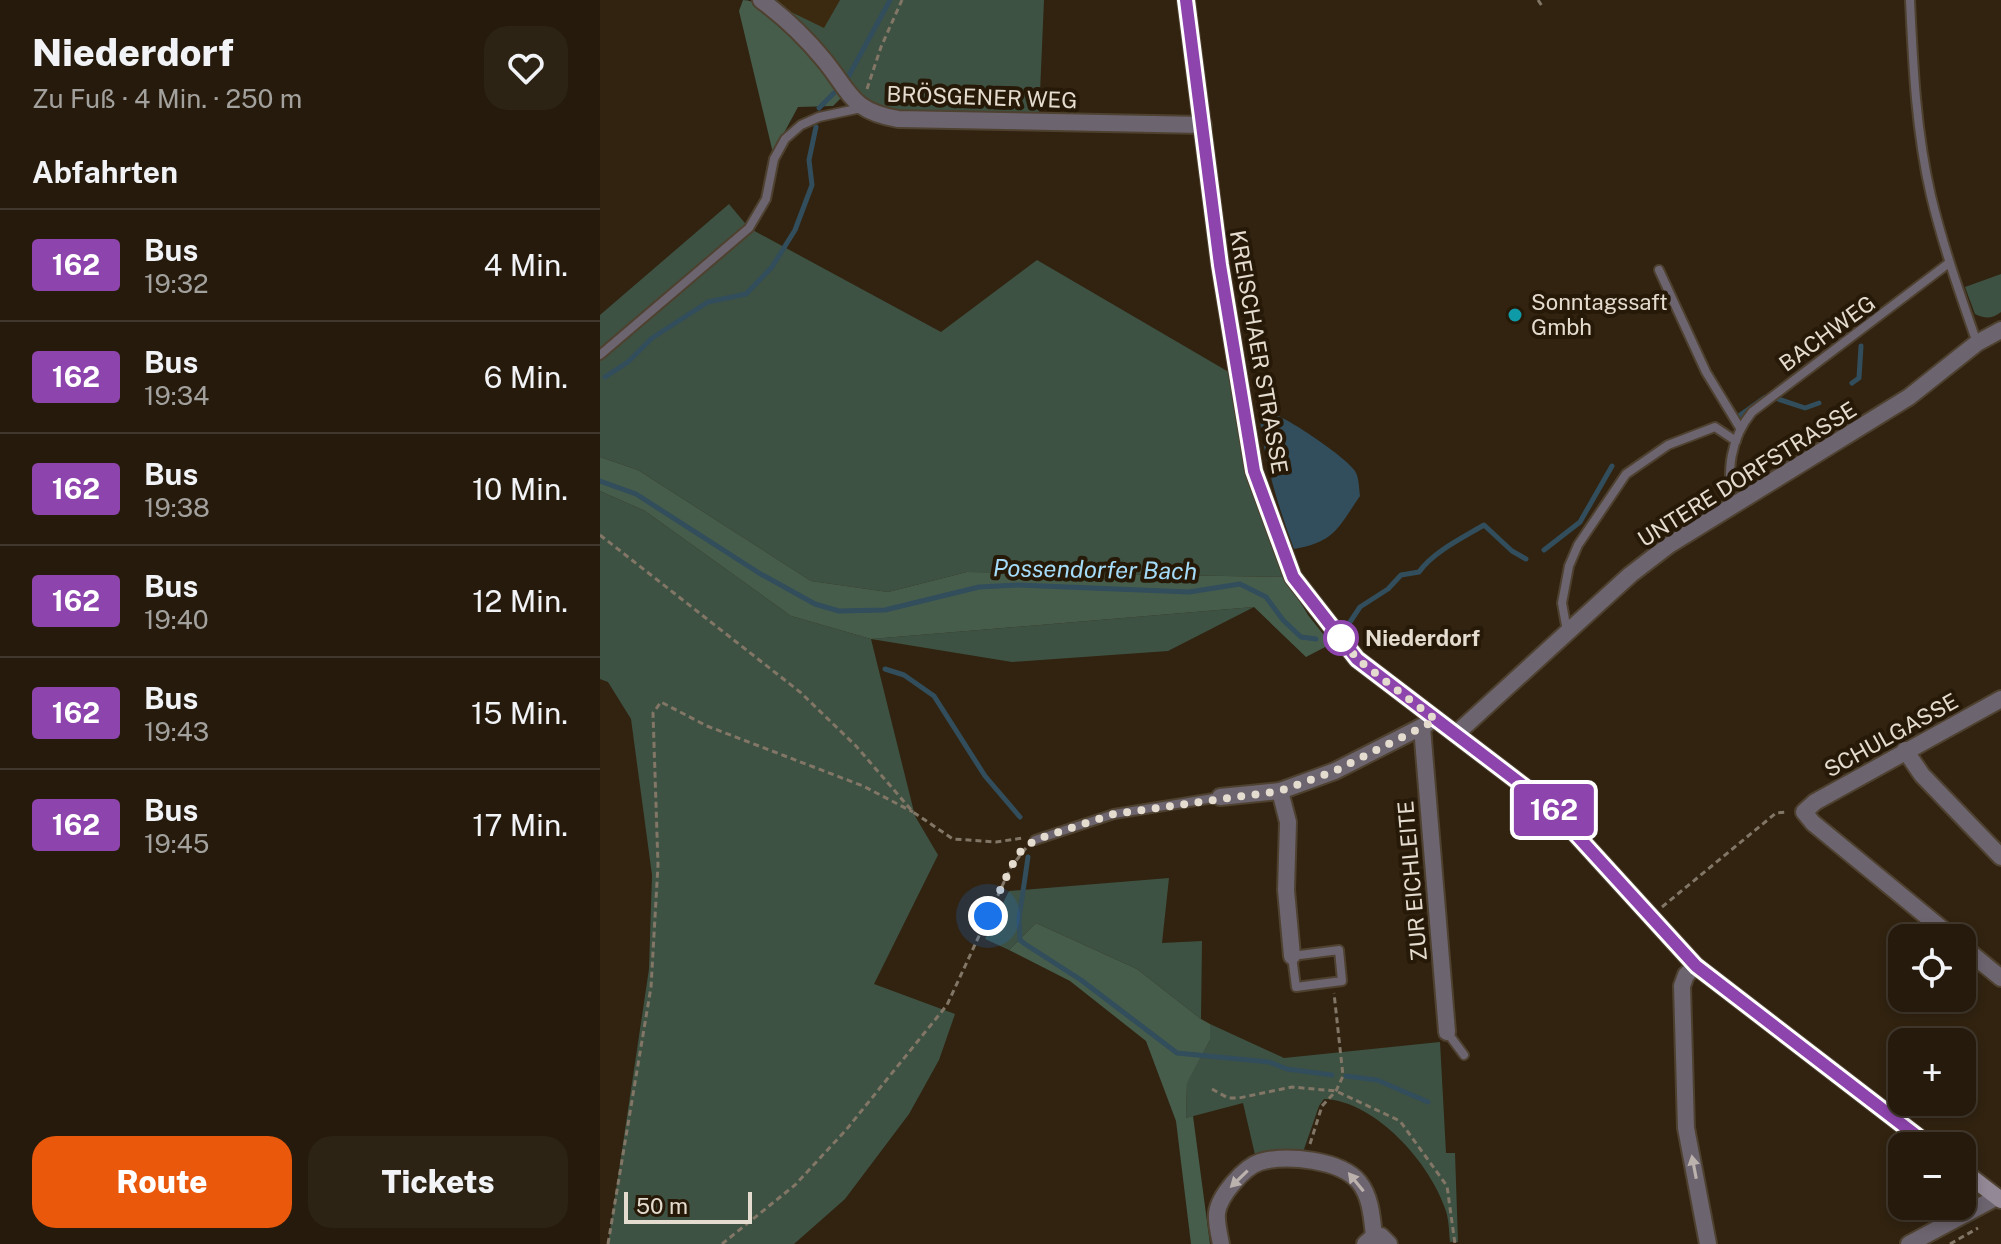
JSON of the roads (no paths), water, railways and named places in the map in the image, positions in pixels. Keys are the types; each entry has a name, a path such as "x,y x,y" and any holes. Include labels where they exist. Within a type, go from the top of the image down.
{"main road":[{"name":"KREISCHAER STRASSE","path":"1186,0 1220,265 1254,471 1293,577 1357,659 1429,724 1456,734 1550,806 1696,966 1912,1132"},
{"path":"1976,1180 2000,1197"}],"street":[{"name":"BRÖSGENER WEG","path":"761,0 780,14 825,61 861,108 878,116 898,119 1203,125"},
{"name":"UNTERE DORFSTRASSE","path":"1456,734 1630,575 1669,545 1909,397 1977,343 2001,330"},
{"name":"SCHULGASSE","path":"1936,924 1813,823 1804,812 1815,802 1905,750 2001,699"},
{"path":"1220,797 1280,791 1335,771 1429,724"},
{"name":"ZUR EICHLEITE","path":"1429,724 1447,1032"},
{"path":"1905,750 1922,775 2001,857"},
{"path":"1280,791 1288,822 1286,890 1292,956"},
{"path":"1976,957 2001,978"},
{"path":"1696,966 1686,975 1682,986 1685,1113 1708,1244"},
{"path":"1221,1244 1217,1211 1232,1182 1258,1162 1305,1159 1345,1169 1361,1184 1370,1207 1376,1241"},
{"path":"1909,1244 2000,1197"}],"lane":[{"path":"1910,0 1919,129 1931,195 1949,263 1977,343"},
{"path":"600,355 749,228 766,199 774,159 785,139 801,125 819,117 861,108"},
{"name":"BACHWEG","path":"1731,505 1728,475 1740,428 1752,412 1949,263"},
{"path":"1659,270 1706,372 1740,428"},
{"path":"1567,632 1562,603 1569,566 1578,545 1626,474 1668,445 1705,429 1715,427 1736,441"},
{"path":"1035,840 1114,814 1220,797"},
{"path":"1339,950 1342,981 1296,987 1292,956 1339,950"},
{"path":"1447,1032 1464,1055"}],"water":[{"path":"1267,411 1287,420 1328,447 1349,464 1357,476 1360,496 1346,517 1327,538 1308,546 1294,549 1277,498 1264,448 1259,412"}],"waterway":[{"path":"847,79 890,0"},
{"path":"819,108 834,93"},
{"path":"605,377 628,362 652,338 708,302 746,294 772,267 795,230 812,185 809,160 816,127"},
{"name":"Possendorfer Bach","path":"1852,383 1859,378 1861,346"},
{"name":"Possendorfer Bach","path":"1739,416 1764,398"},
{"name":"Possendorfer Bach","path":"1775,398 1805,408 1819,403"},
{"name":"Possendorfer Bach","path":"1544,550 1580,522 1612,466"},
{"name":"Possendorfer Bach","path":"600,481 636,494 759,573 815,604 839,611 885,610 979,587 1018,585 1189,592 1240,584 1266,597 1301,637 1316,639"},
{"name":"Possendorfer Bach","path":"1342,628 1348,625 1360,607 1388,589 1401,575 1419,572 1440,552 1484,525 1512,551 1526,559"},
{"path":"885,669 904,675 934,696 985,776 1020,817"},
{"path":"1028,857 1019,919 1020,940 1025,944 1081,980 1177,1053 1269,1062 1287,1069 1332,1075"},
{"path":"1346,1076 1377,1080 1428,1102"}],"place":[{"name":"Sonntagssaft Gmbh","path":"1515,315"},
{"name":"Niederdorf","path":"1341,638"}]}
